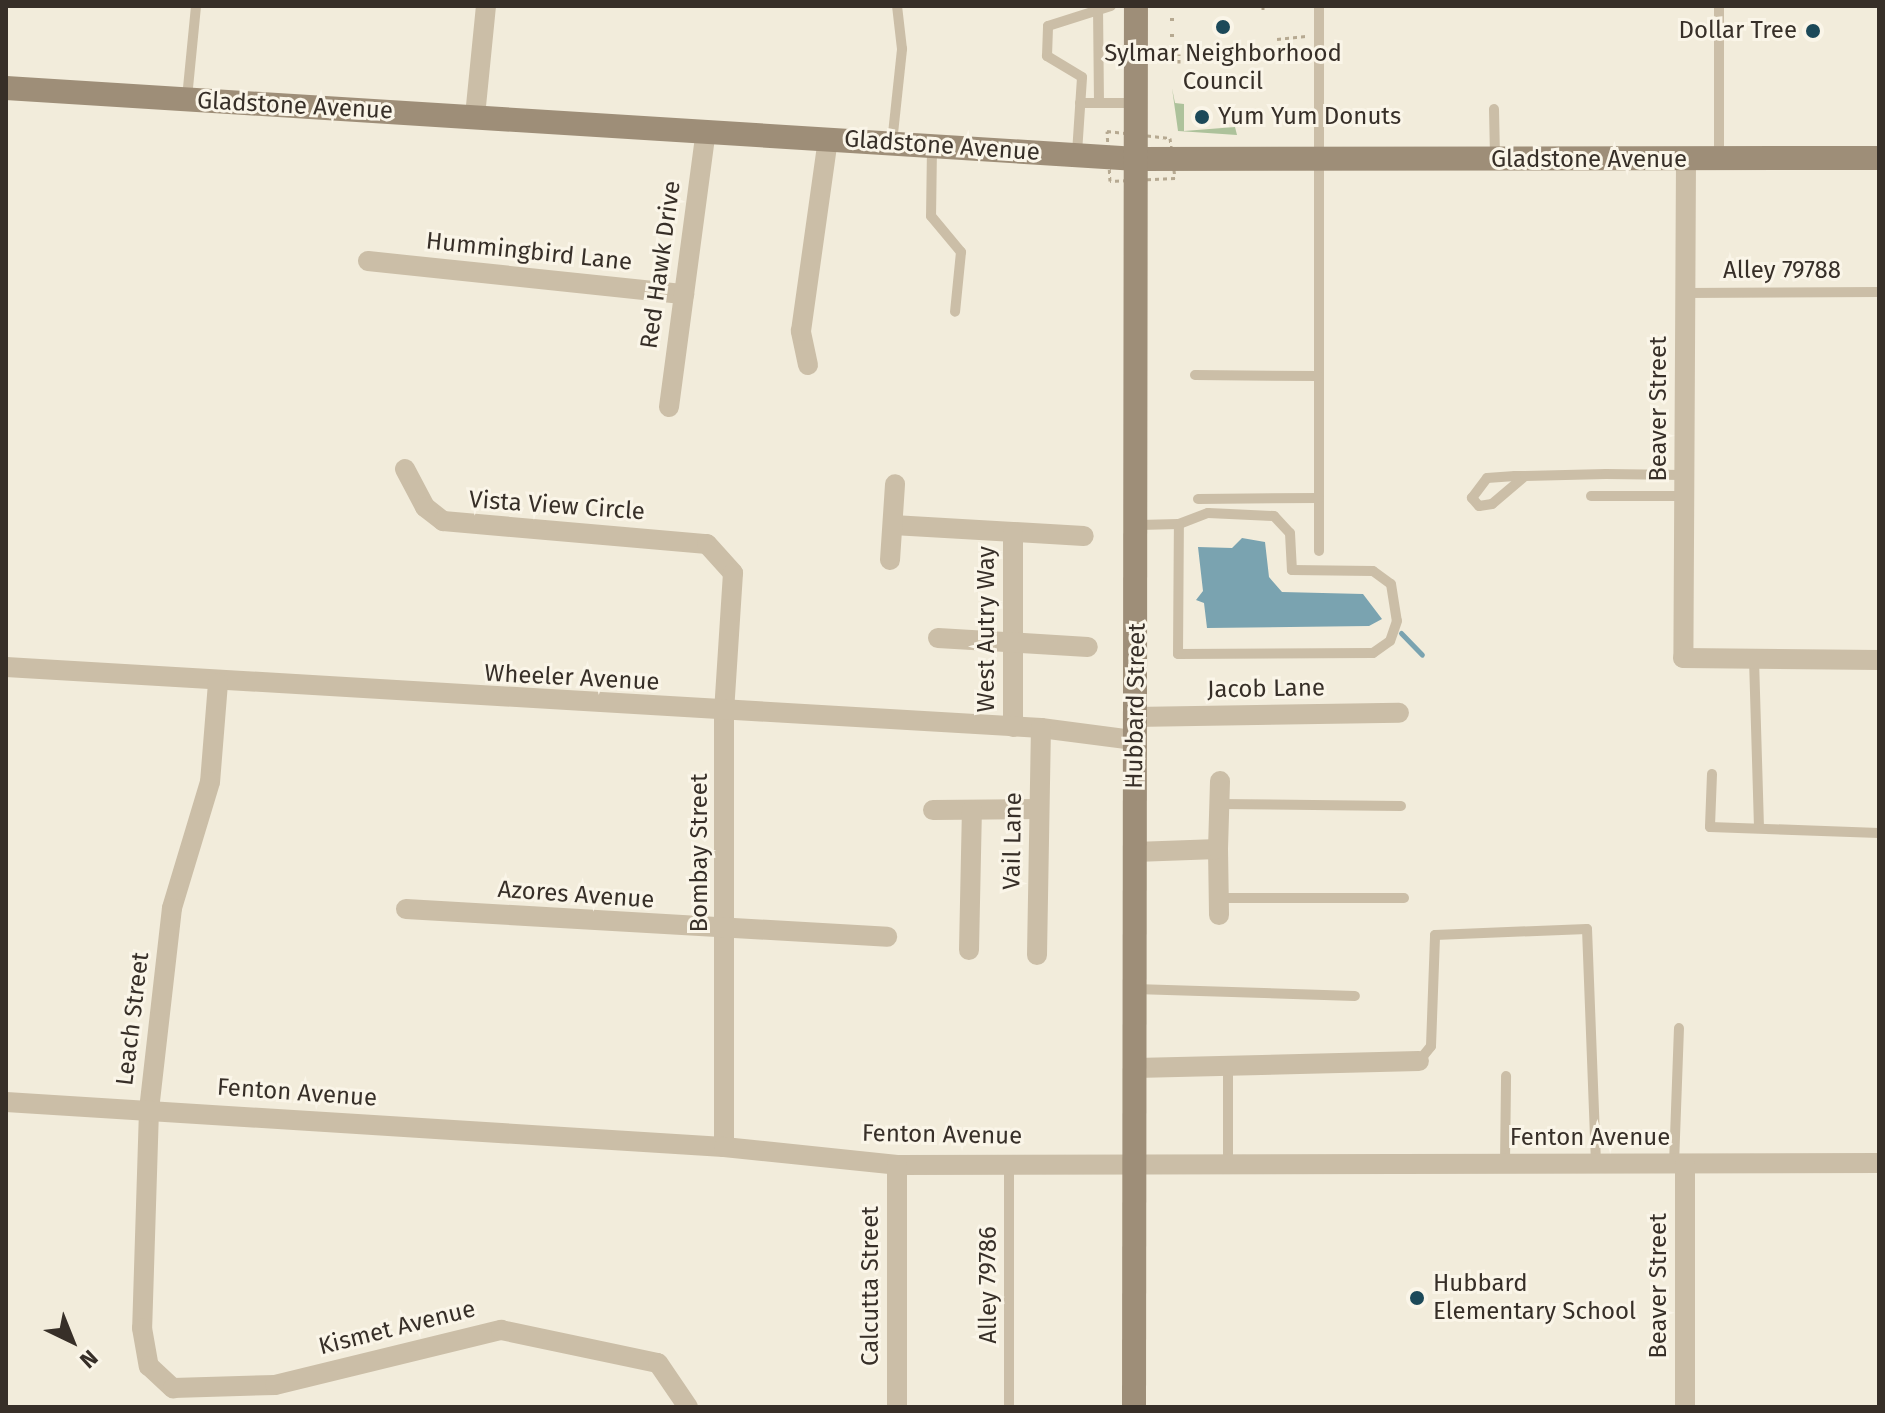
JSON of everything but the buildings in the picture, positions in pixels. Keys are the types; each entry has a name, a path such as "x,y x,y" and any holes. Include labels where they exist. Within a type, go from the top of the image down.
{"street":[{"path":"475,116 486,6"},
{"name":"Hubbard Street","path":"1134,1407 1134,728 1139,525 1136,6"},
{"name":"Gladstone Avenue","path":"6,88 1137,159 1879,158"},
{"name":"Red Hawk Drive","path":"669,407 706,130"},
{"path":"808,365 801,331 828,139"},
{"name":"Beaver Street","path":"1686,160 1683,658 1754,658"},
{"name":"Hummingbird Lane","path":"368,261 684,294"},
{"name":"Vista View Circle","path":"405,469 425,507 458,525 707,544 727,562"},
{"path":"890,560 895,484"},
{"path":"893,525 1084,536"},
{"name":"West Autry Way","path":"1013,532 1013,727"},
{"name":"Bombay Street","path":"724,1147 727,931 724,713 737,583 727,562"},
{"path":"938,638 1088,647"},
{"path":"1754,658 1879,660"},
{"name":"Wheeler Avenue","path":"6,667 218,683 724,713 1013,727 1134,728"},
{"name":"Leach Street","path":"149,1366 142,1328 149,1110 172,908 210,782 218,683"},
{"name":"Jacob Lane","path":"1134,728 1399,713"},
{"name":"Vail Lane","path":"1037,955 1041,728"},
{"path":"1219,906 1220,781"},
{"path":"933,810 1039,809"},
{"path":"969,950 972,810"},
{"path":"1135,852 1218,849"},
{"name":"Azores Avenue","path":"406,909 727,931 887,937"},
{"path":"1136,1068 1419,1061"},
{"name":"Fenton Avenue","path":"6,1102 724,1147 897,1165 1136,1161 1879,1163"},
{"name":"Beaver Street","path":"1679,1164 1685,1407"},
{"name":"Calcutta Street","path":"897,1165 897,1407"},
{"name":"Kismet Avenue","path":"149,1366 173,1388 275,1385 501,1330 658,1363 688,1407"}],"lane":[{"path":"186,100 196,6"},
{"path":"892,143 902,49 897,6"},
{"path":"1076,155 1080,103 1077,69 1053,65 1047,56 1048,26 1098,7 1111,6"},
{"path":"1319,6 1322,36 1316,159 1319,551"},
{"path":"1719,6 1720,160"},
{"path":"1098,7 1099,102"},
{"path":"1080,103 1136,103"},
{"path":"1494,109 1495,159"},
{"path":"932,145 931,216 961,252 955,312"},
{"name":"Alley 79788","path":"1685,293 1879,292"},
{"path":"1195,375 1318,376"},
{"path":"1525,476 1492,504 1479,506 1472,498 1481,479 1525,476 1684,475"},
{"path":"1591,496 1684,496"},
{"path":"1198,499 1319,498"},
{"path":"1139,525 1179,524 1208,513 1269,515 1290,533 1292,570 1379,574 1397,600 1390,641 1373,653 1178,654 1179,524"},
{"path":"1754,658 1759,828"},
{"path":"1712,774 1710,827 1879,833"},
{"path":"1219,804 1401,806"},
{"path":"1219,906 1404,898"},
{"path":"1419,1061 1431,1046 1435,935 1587,929 1596,1164"},
{"path":"1135,989 1355,996"},
{"path":"1679,1028 1679,1164"},
{"path":"1228,1066 1228,1162"},
{"path":"1505,1163 1506,1076"},
{"name":"Alley 79786","path":"1009,1163 1009,1407"}],"path":[{"path":"1170,19 1176,19"},
{"path":"1170,35 1176,35"},
{"path":"1277,39 1322,36"},
{"path":"1179,54 1179,63"}],"green space":[{"path":"1172,88 1175,103 1184,104 1184,131 1235,127 1237,135 1178,131"}],"water":[{"path":"1242,538 1265,542 1269,577 1282,592 1363,594 1382,619 1369,626 1207,628 1204,603 1196,600 1203,591 1198,547 1232,548"}],"waterway":[{"path":"1401,633 1422,655"}],"place":[{"name":"Sylmar Neighborhood Council","path":"1223,27"},
{"name":"Dollar Tree","path":"1813,31"},
{"name":"Yum Yum Donuts","path":"1202,117"},
{"name":"Hubbard Elementary School","path":"1417,1298"}]}
